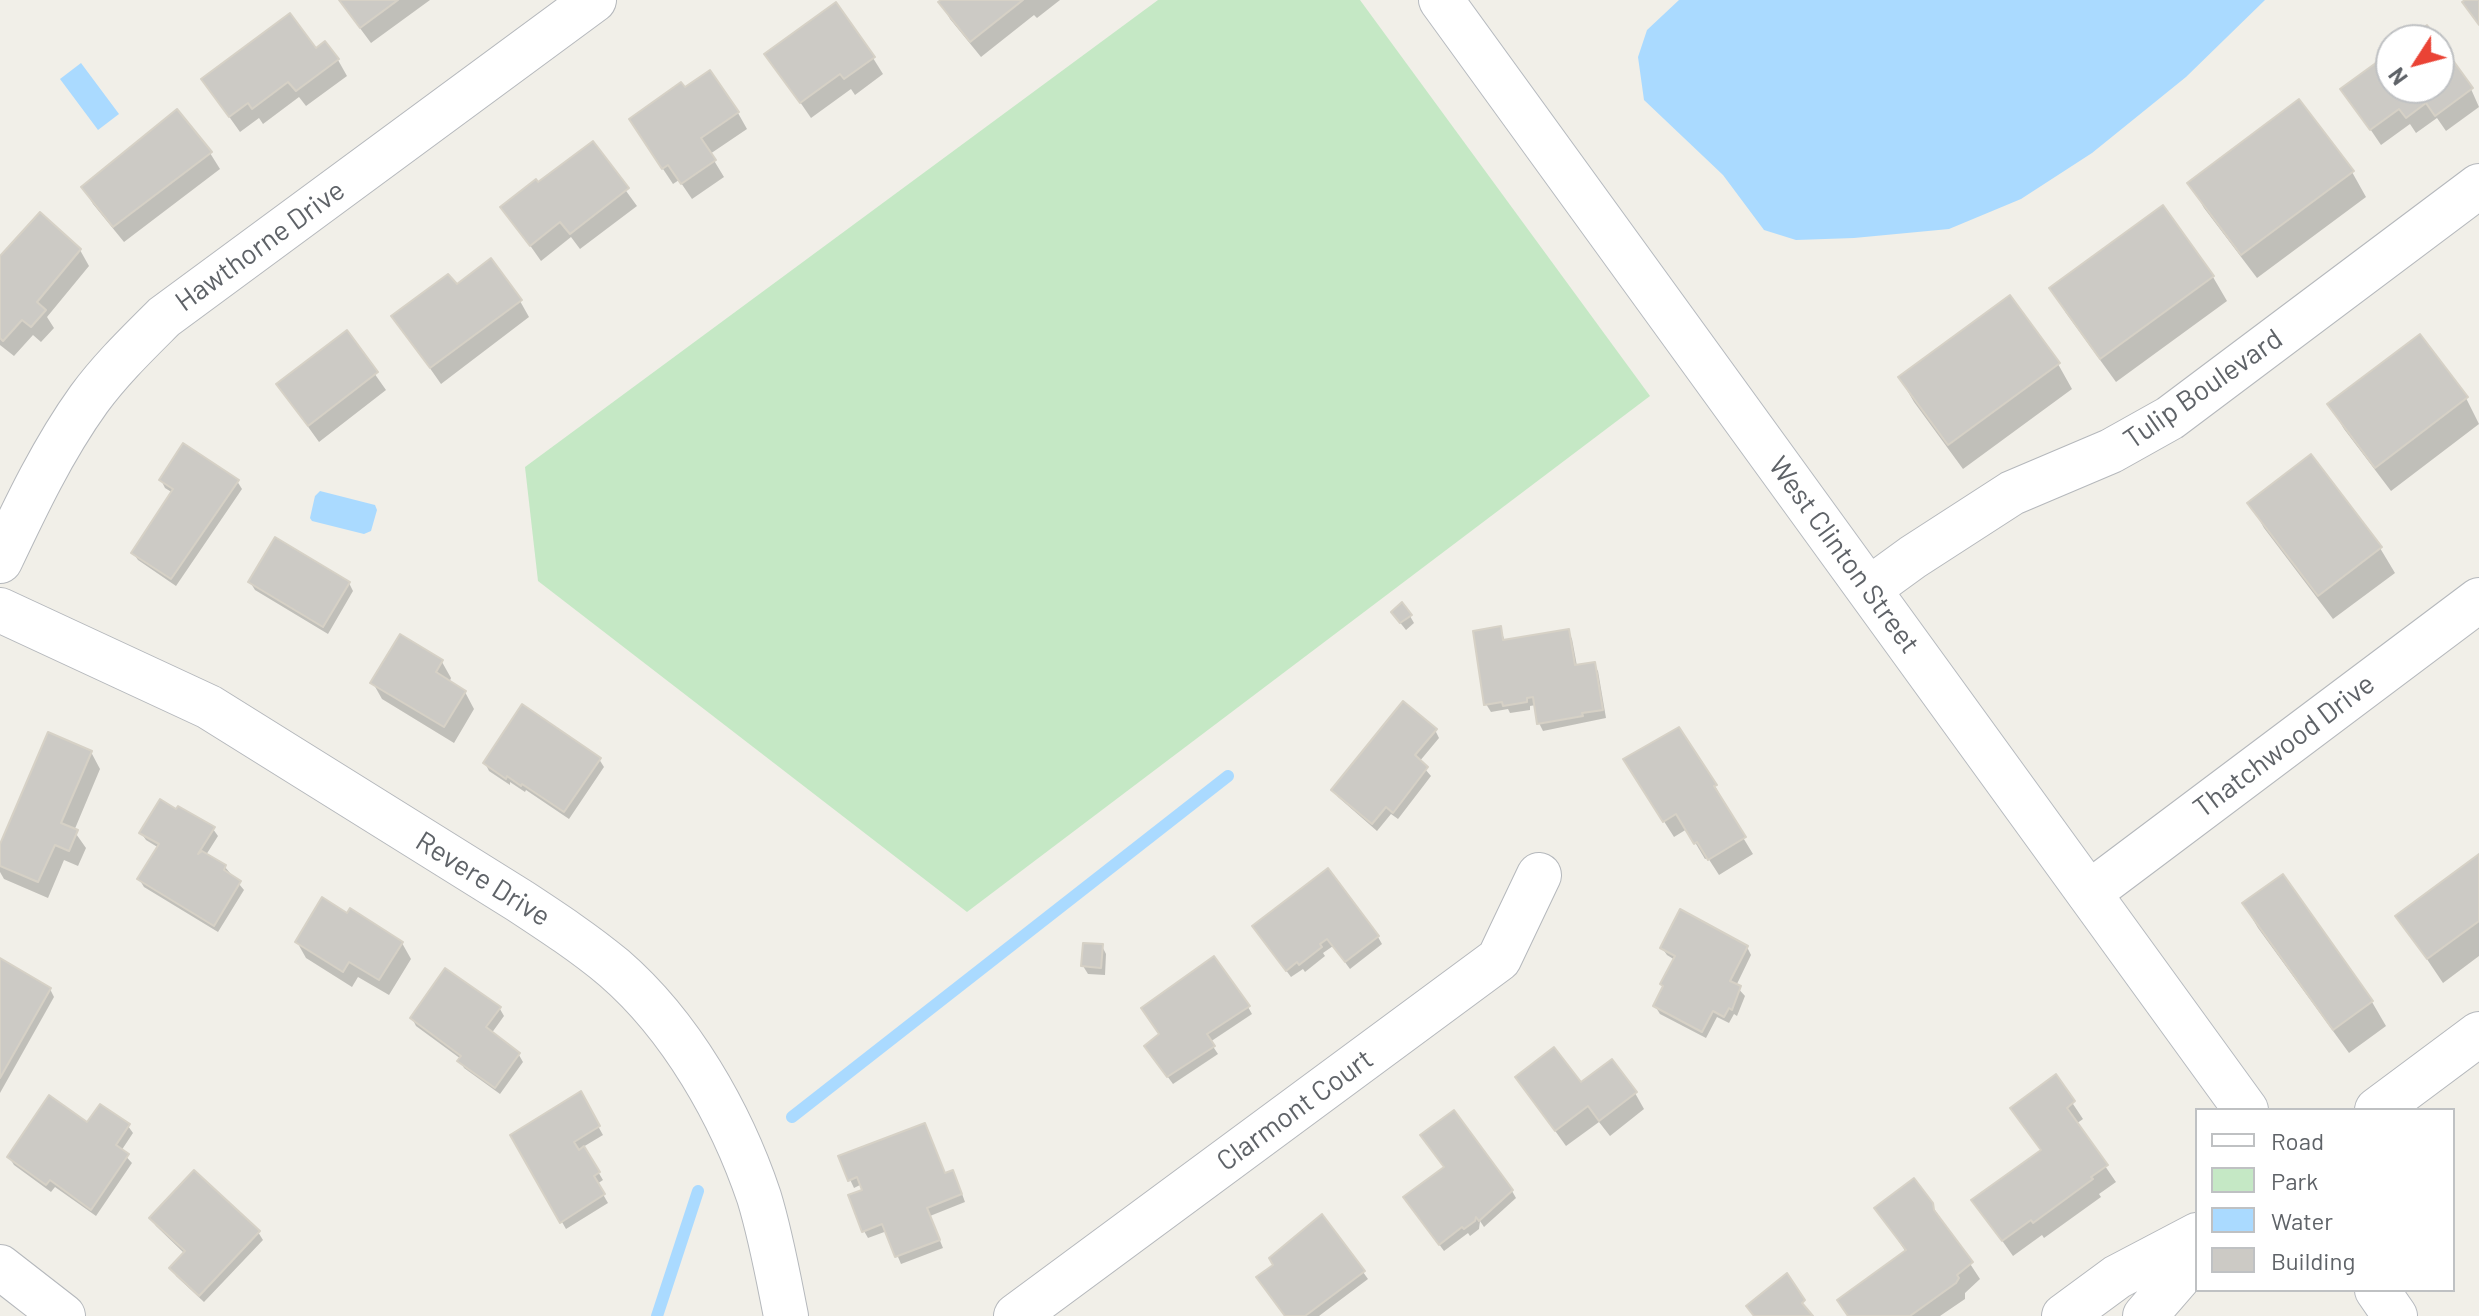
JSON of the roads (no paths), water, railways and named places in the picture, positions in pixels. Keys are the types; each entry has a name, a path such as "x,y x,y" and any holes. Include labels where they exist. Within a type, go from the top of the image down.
{"street":[{"name":"Hawthorne Drive","path":"0,561 38,484 89,399 125,355 164,317 594,0"},
{"name":"West Clinton Street","path":"1441,0 2245,1108"},
{"name":"Tulip Boulevard","path":"1869,589 2012,493 2111,451 2170,418 2479,186"},
{"name":"Thatchwood Drive","path":"2089,893 2479,600"},
{"name":"Revere Drive","path":"0,610 209,707 520,901 570,934 615,970 665,1022 703,1078 736,1140 759,1197 786,1316"},
{"name":"Clarmont Court","path":"1016,1316 1499,959 1539,875"},
{"path":"2380,1108 2479,1034"},
{"path":"2064,1316 2117,1277 2195,1236"},
{"path":"2145,1316 2195,1258"},
{"path":"0,1267 63,1316"},
{"path":"2378,1292 2395,1316"}],"water":[{"path":"1679,0 2265,0 2186,77 2092,153 2021,199 1949,229 1796,240 1764,230 1723,175 1644,100 1638,57 1647,30"},
{"path":"81,63 119,114 98,130 60,79"},
{"path":"320,491 375,505 377,510 371,531 364,534 312,521 315,496"}],"waterway":[{"path":"792,1117 1228,776"},
{"path":"657,1316 698,1191"}]}
